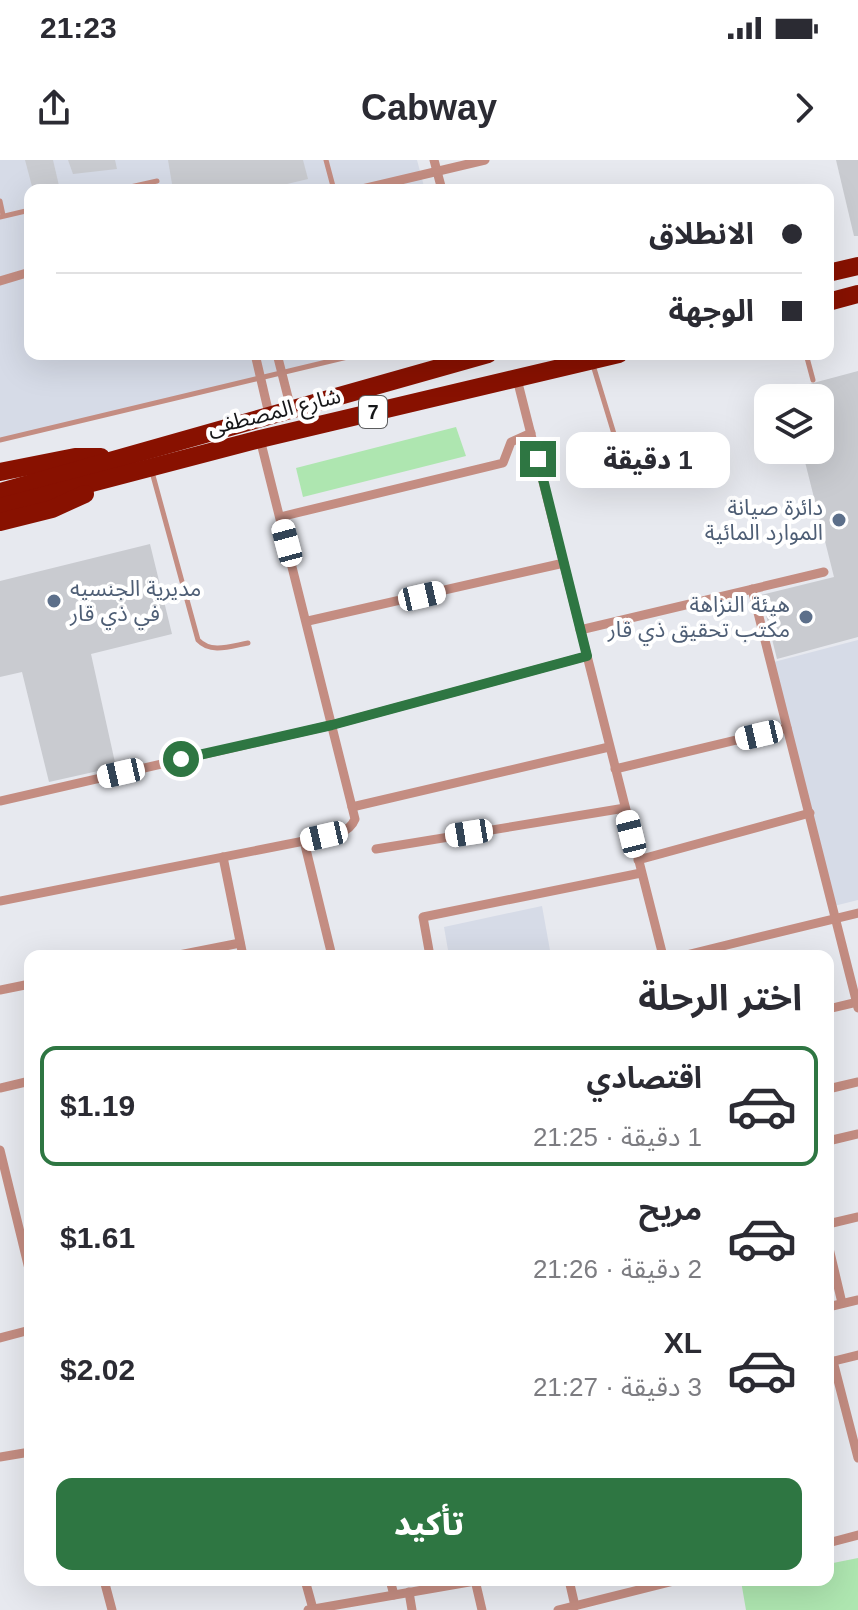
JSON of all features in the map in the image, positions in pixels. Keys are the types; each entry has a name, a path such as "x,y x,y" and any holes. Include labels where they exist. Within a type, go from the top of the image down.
{"highway":[{"path":"834,272 858,266"},
{"path":"834,300 858,294"},
{"name":"شارع المصطفى","path":"34,491 123,455 465,360"},
{"name":"شارع المصطفى","path":"34,491 128,474 260,439 591,360"},
{"path":"0,472 75,457 123,455"},
{"path":"0,522 52,509 128,474"},
{"name":"7","path":"0,492 34,491"},
{"name":"7","path":"0,507 34,491"}],"street":[{"path":"434,160 440,184"},
{"path":"384,184 485,160"},
{"path":"0,281 24,274"},
{"path":"256,360 269,414"},
{"path":"278,360 291,409"},
{"path":"517,379 661,950"},
{"path":"280,517 503,463 511,442 531,433"},
{"path":"0,901 304,841 350,829 355,819 308,621 260,439"},
{"path":"308,621 564,563"},
{"path":"580,630 824,572"},
{"path":"752,589 857,1005 834,1008"},
{"path":"0,801 332,725 587,656"},
{"path":"615,769 787,728"},
{"path":"352,807 609,747"},
{"path":"376,849 625,808"},
{"path":"638,860 810,813"},
{"path":"304,841 331,950"},
{"path":"223,857 242,950"},
{"path":"429,950 423,917 641,873"},
{"path":"706,950 858,913"},
{"path":"204,950 240,943"},
{"path":"0,990 24,985"},
{"path":"0,1088 24,1082"},
{"path":"834,1088 858,1082"},
{"path":"834,1140 858,1134"},
{"path":"1,1156 24,1241"},
{"path":"834,1223 858,1217"},
{"path":"834,1269 842,1303"},
{"path":"834,1305 858,1300"},
{"path":"0,1338 24,1332"},
{"path":"834,1361 858,1355"},
{"path":"834,1376 858,1458"},
{"path":"0,1457 24,1453"},
{"path":"834,1541 858,1535"},
{"path":"106,1586 112,1610"},
{"path":"306,1586 311,1610 442,1586"},
{"path":"392,1586 394,1595"},
{"path":"476,1586 482,1610"},
{"path":"570,1586 575,1606"},
{"path":"558,1610 654,1586"},
{"path":"409,1592 412,1610"}],"lane":[{"path":"326,160 332,184"},
{"path":"144,184 157,181"},
{"path":"0,201 2,216 24,211"},
{"path":"0,440 335,360"},
{"path":"591,360 618,447"},
{"path":"808,360 813,380"},
{"path":"150,467 198,640 204,646 214,648 248,643"}],"shaded area":[{"path":"0,160 417,160 423,184 24,184 24,360 326,360 0,439"},
{"path":"858,640 858,900 834,906 770,663"},
{"path":"542,906 550,950 448,950 444,927"}],"green space":[{"path":"456,427 466,456 303,497 296,468"},
{"path":"858,1558 858,1610 746,1610 742,1586 834,1586 834,1563"}],"building":[{"path":"25,160 53,160 59,184 31,184"},
{"path":"68,160 115,160 117,169 73,174"},
{"path":"168,160 303,160 308,179 287,184 172,184"},
{"path":"836,160 858,160 858,236 854,236"},
{"path":"858,371 858,637 777,659 761,595 834,577 806,464 834,464 834,384 809,384"},
{"path":"150,544 172,634 91,654 116,767 49,782 22,672 0,677 0,581"}],"place":[{"name":"دائرة صيانة الموارد المائية","path":"839,520"},
{"name":"مديرية الجنسيه في ذي قار","path":"54,601"},
{"name":"هيئة النزاهة مكتب تحقيق ذي قار","path":"806,617"}],"route":[{"path":"181,759 332,725 587,656 538,459"}]}
